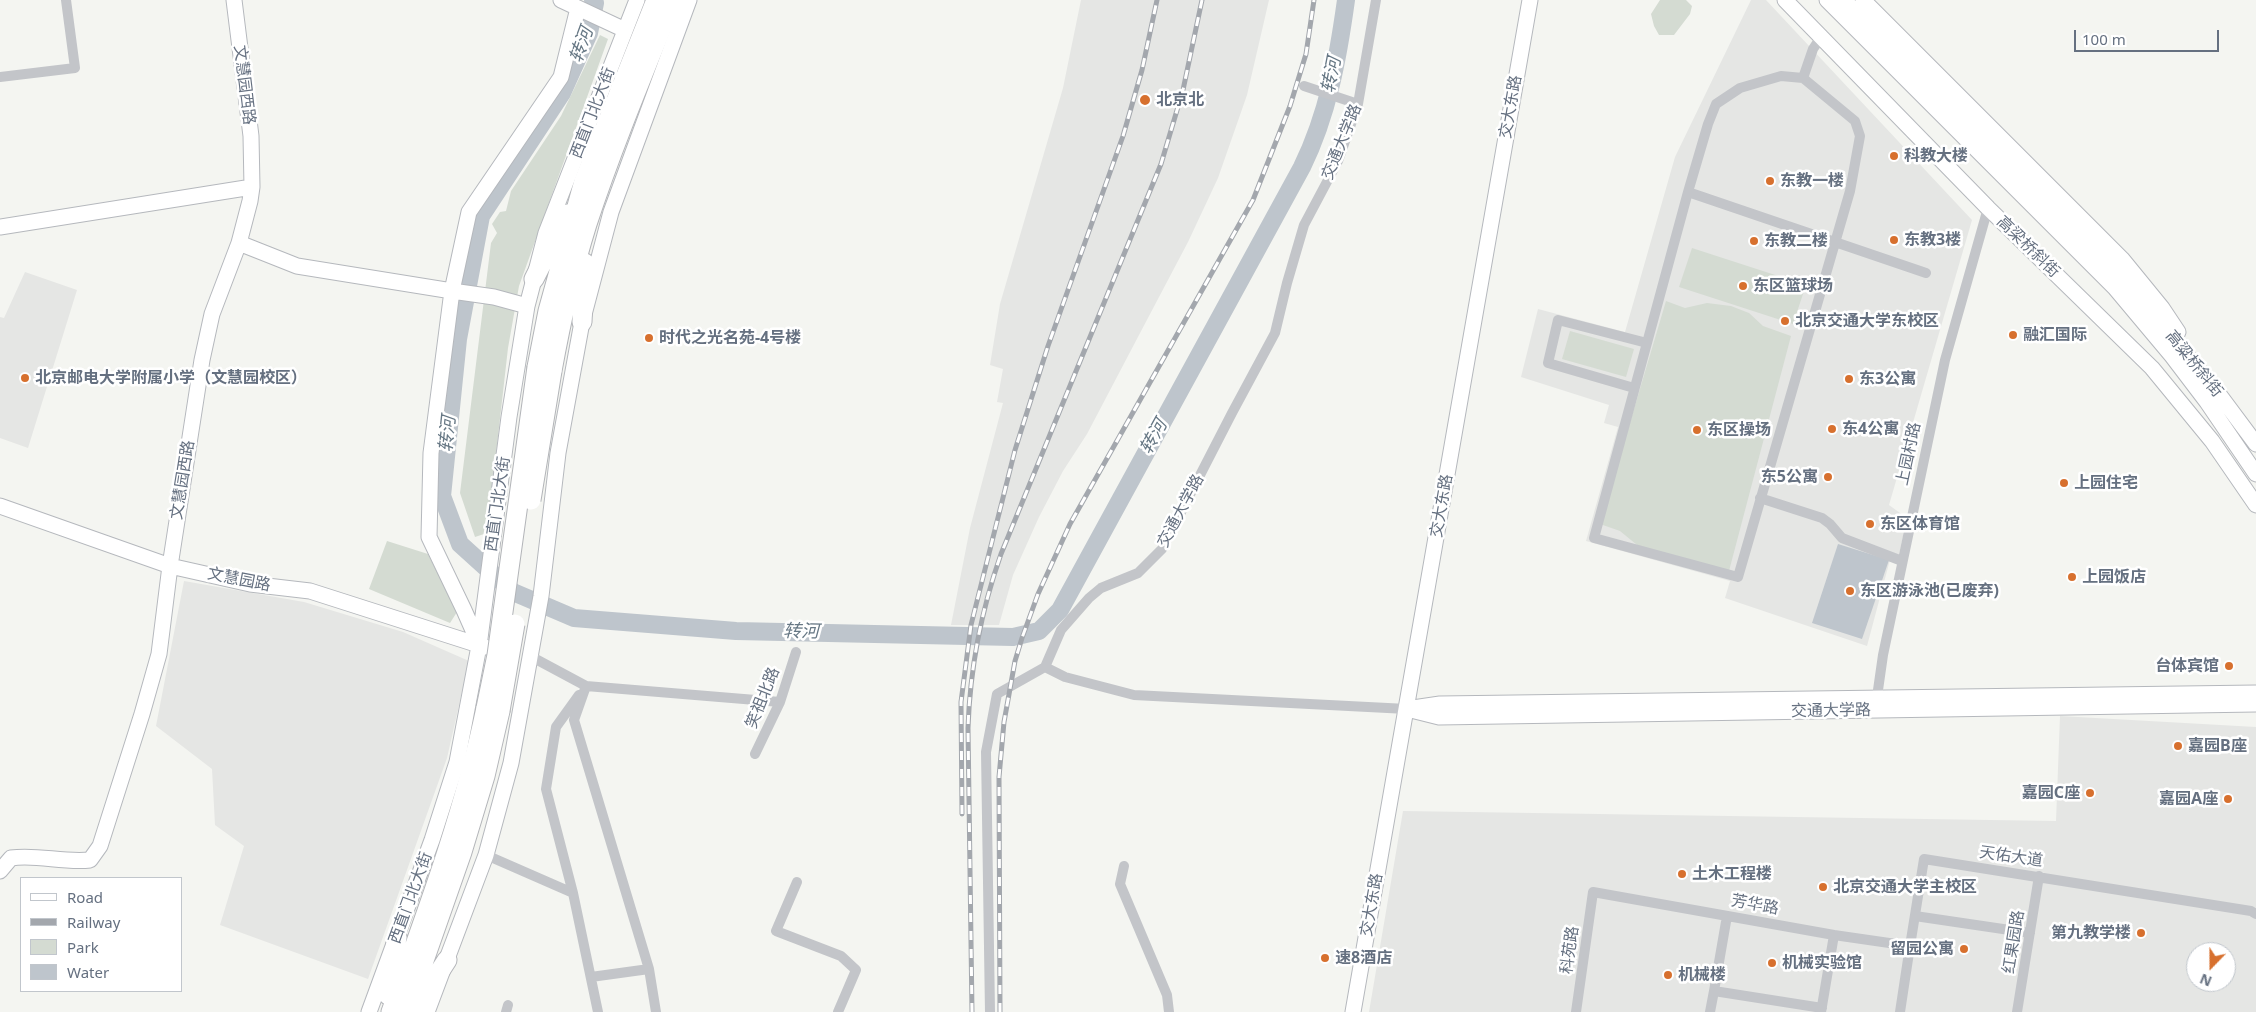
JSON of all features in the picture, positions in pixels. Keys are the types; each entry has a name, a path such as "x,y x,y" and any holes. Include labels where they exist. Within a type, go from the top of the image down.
{"highway":[{"name":"西直门北大街","path":"406,1012 465,842 485,776 497,655 544,369 548,311 584,182 656,0"},
{"name":"西直门北大街","path":"544,369 562,316 587,225 608,161 673,0"},
{"path":"534,279 584,182"},
{"path":"582,322 587,225"},
{"name":"西直门北大街","path":"390,1012 450,847 493,710"},
{"path":"385,1012 397,937"},
{"path":"414,1012 447,960"}],"street":[{"path":"0,77 75,68 66,0"},
{"name":"文慧园西路","path":"0,871 6,856 23,856 72,862 90,860 100,846 159,654 170,566 202,360 212,314 238,243 250,202 252,187 251,136 234,0"},
{"path":"561,0 625,30"},
{"name":"西直门北大街","path":"369,1012 432,840 457,762 479,646 527,306 546,233 637,0"},
{"path":"427,1012 486,856 510,763 541,596 558,453 582,322 611,212 689,0"},
{"name":"交通大学路","path":"1376,0 1358,104 1338,161 1304,225 1287,283 1275,334 1162,550 1138,573 1101,588 1089,598 1061,630 1045,667 1065,677 1134,695 1407,709 1439,717 2256,693"},
{"name":"交大东路","path":"1353,1012 1530,0"},
{"name":"高梁桥斜街","path":"1785,0 1988,208 2152,368 2212,441 2256,505"},
{"name":"高梁桥斜街","path":"1827,0 2115,288 2172,356 2207,402"},
{"path":"1844,0 2129,286"},
{"path":"1863,0 2122,259 2256,430"},
{"path":"479,646 429,537 431,453 452,295 469,212 561,77 581,10"},
{"path":"1802,78 1813,49 1821,37"},
{"path":"1781,76 1802,78 1855,121 1860,136 1850,191 1836,242 1738,577 1594,538 1688,192 1708,124 1716,104 1740,88 1761,81 1781,76"},
{"path":"1308,88 1358,104"},
{"path":"0,227 252,187"},
{"path":"1688,192 1926,273"},
{"name":"上园村路","path":"1876,704 1902,561 1944,360 1988,208"},
{"path":"238,243 297,266 452,295 527,306"},
{"path":"2122,259 2129,286"},
{"name":"高粱桥斜街","path":"2129,286 2218,393 2256,444"},
{"path":"1634,388 1548,363 1558,320 1647,343"},
{"name":"高粱桥斜街","path":"2207,402 2256,474"},
{"path":"1760,498 1822,518 1842,538 1902,561"},
{"name":"文慧园路","path":"0,506 170,566 250,584 310,591 479,646 530,656"},
{"path":"483,607 535,625"},
{"name":"笑祖北路","path":"755,754 780,702 796,652"},
{"path":"530,656 586,686 780,702"},
{"path":"990,1012 986,752 997,694 1045,667"},
{"path":"472,686 523,696"},
{"path":"586,686 556,727 546,790 573,893 598,1012"},
{"path":"586,686 574,720 649,969 656,1012"},
{"name":"交通大学路","path":"1876,704 2256,704"},
{"path":"486,856 573,893"},
{"name":"天佑大道","path":"1900,1012 1924,860 2039,876 2251,911 2256,914"},
{"path":"1124,866 1120,884 1166,995 1169,1012"},
{"name":"红果园路","path":"2017,1012 2039,876"},
{"path":"797,882 776,931 841,956 856,970 838,1012"},
{"name":"芳华路","path":"1593,892 1834,934"},
{"name":"科苑路","path":"1576,1012 1593,892"},
{"path":"1710,1012 1727,916"},
{"path":"1915,916 2030,933"},
{"path":"1714,991 1822,1010 1834,934 1910,946"},
{"path":"591,977 649,969"}],"shaded area":[{"path":"1081,0 1269,0 1247,95 1218,178 1188,242 1087,434 1063,471 1039,517 1013,575 999,625 951,625 970,528 1003,403 997,402 1003,369 990,365 1000,304 1063,88"},
{"name":"北京交通大学东校区","path":"1751,0 1766,0 1972,220 1889,505 1907,518 1899,555 1891,556 1867,646 1725,598 1730,581 1586,541 1618,427 1604,423 1609,405 1521,377 1538,309 1625,332 1675,157"},
{"name":"北京邮电大学附属小学（文慧园校区）","path":"25,272 77,290 28,448 0,438 0,317 4,318"},
{"path":"184,581 304,602 403,632 469,661 447,758 368,979 220,925 244,846 215,825 212,769 156,726"},
{"name":"北京交通大学主校区","path":"2060,716 2256,727 2256,1012 1369,1012 1403,811 2056,821"}],"green space":[{"path":"1660,0 1686,0 1692,6 1690,14 1674,35 1659,35 1654,26 1651,14"},
{"path":"600,35 608,39 519,286 508,348 487,533 475,537 460,493 491,243 497,233 492,224 500,212 506,211 511,191 561,116"},
{"name":"东区篮球场","path":"1692,248 1806,285 1793,324 1679,287"},
{"name":"东区操场","path":"1666,301 1685,308 1707,303 1731,306 1749,313 1763,326 1791,336 1729,571 1642,549 1620,531 1600,524"},
{"path":"1570,331 1634,349 1626,377 1562,359"},
{"path":"387,541 428,554 457,612 450,623 369,589"}],"water":[{"name":"东区游泳池(已废弃)","path":"1838,544 1889,560 1862,639 1812,623"}],"waterway":[{"name":"转河","path":"593,0 595,3 589,33 562,93 481,216 458,339 442,496 460,544 513,592 574,618 736,631 1013,637 1039,631 1060,610 1302,167 1319,127 1331,85 1346,0"}],"railway":[{"path":"962,814 961,702 971,625 1015,450 1048,346 1123,136 1142,70 1157,0"},
{"path":"972,1012 968,728 971,684 982,618 1001,554 1161,164 1183,90 1202,0"},
{"path":"1000,1012 999,777 1004,722 1015,661 1022,638 1038,594 1070,524 1253,200 1290,106 1306,54 1314,0"}],"place":[{"name":"北京北","path":"1145,100"},
{"name":"科教大楼","path":"1894,156"},
{"name":"东教一楼","path":"1770,181"},
{"name":"东教3楼","path":"1894,240"},
{"name":"东教二楼","path":"1754,241"},
{"name":"东区篮球场","path":"1743,286"},
{"name":"北京交通大学东校区","path":"1785,321"},
{"name":"融汇国际","path":"2013,335"},
{"name":"时代之光名苑-4号楼","path":"649,338"},
{"name":"北京邮电大学附属小学（文慧园校区）","path":"25,378"},
{"name":"东3公寓","path":"1849,379"},
{"name":"东4公寓","path":"1832,429"},
{"name":"东区操场","path":"1697,430"},
{"name":"东5公寓","path":"1828,477"},
{"name":"上园住宅","path":"2064,483"},
{"name":"东区体育馆","path":"1870,524"},
{"name":"上园饭店","path":"2072,577"},
{"name":"东区游泳池(已废弃)","path":"1850,591"},
{"name":"台体宾馆","path":"2229,666"},
{"name":"嘉园B座","path":"2178,746"},
{"name":"嘉园C座","path":"2090,793"},
{"name":"嘉园A座","path":"2228,799"},
{"name":"土木工程楼","path":"1682,874"},
{"name":"北京交通大学主校区","path":"1823,887"},
{"name":"第九教学楼","path":"2141,933"},
{"name":"留园公寓","path":"1964,949"},
{"name":"速8酒店","path":"1325,958"},
{"name":"机械实验馆","path":"1772,963"},
{"name":"机械楼","path":"1668,975"}]}
